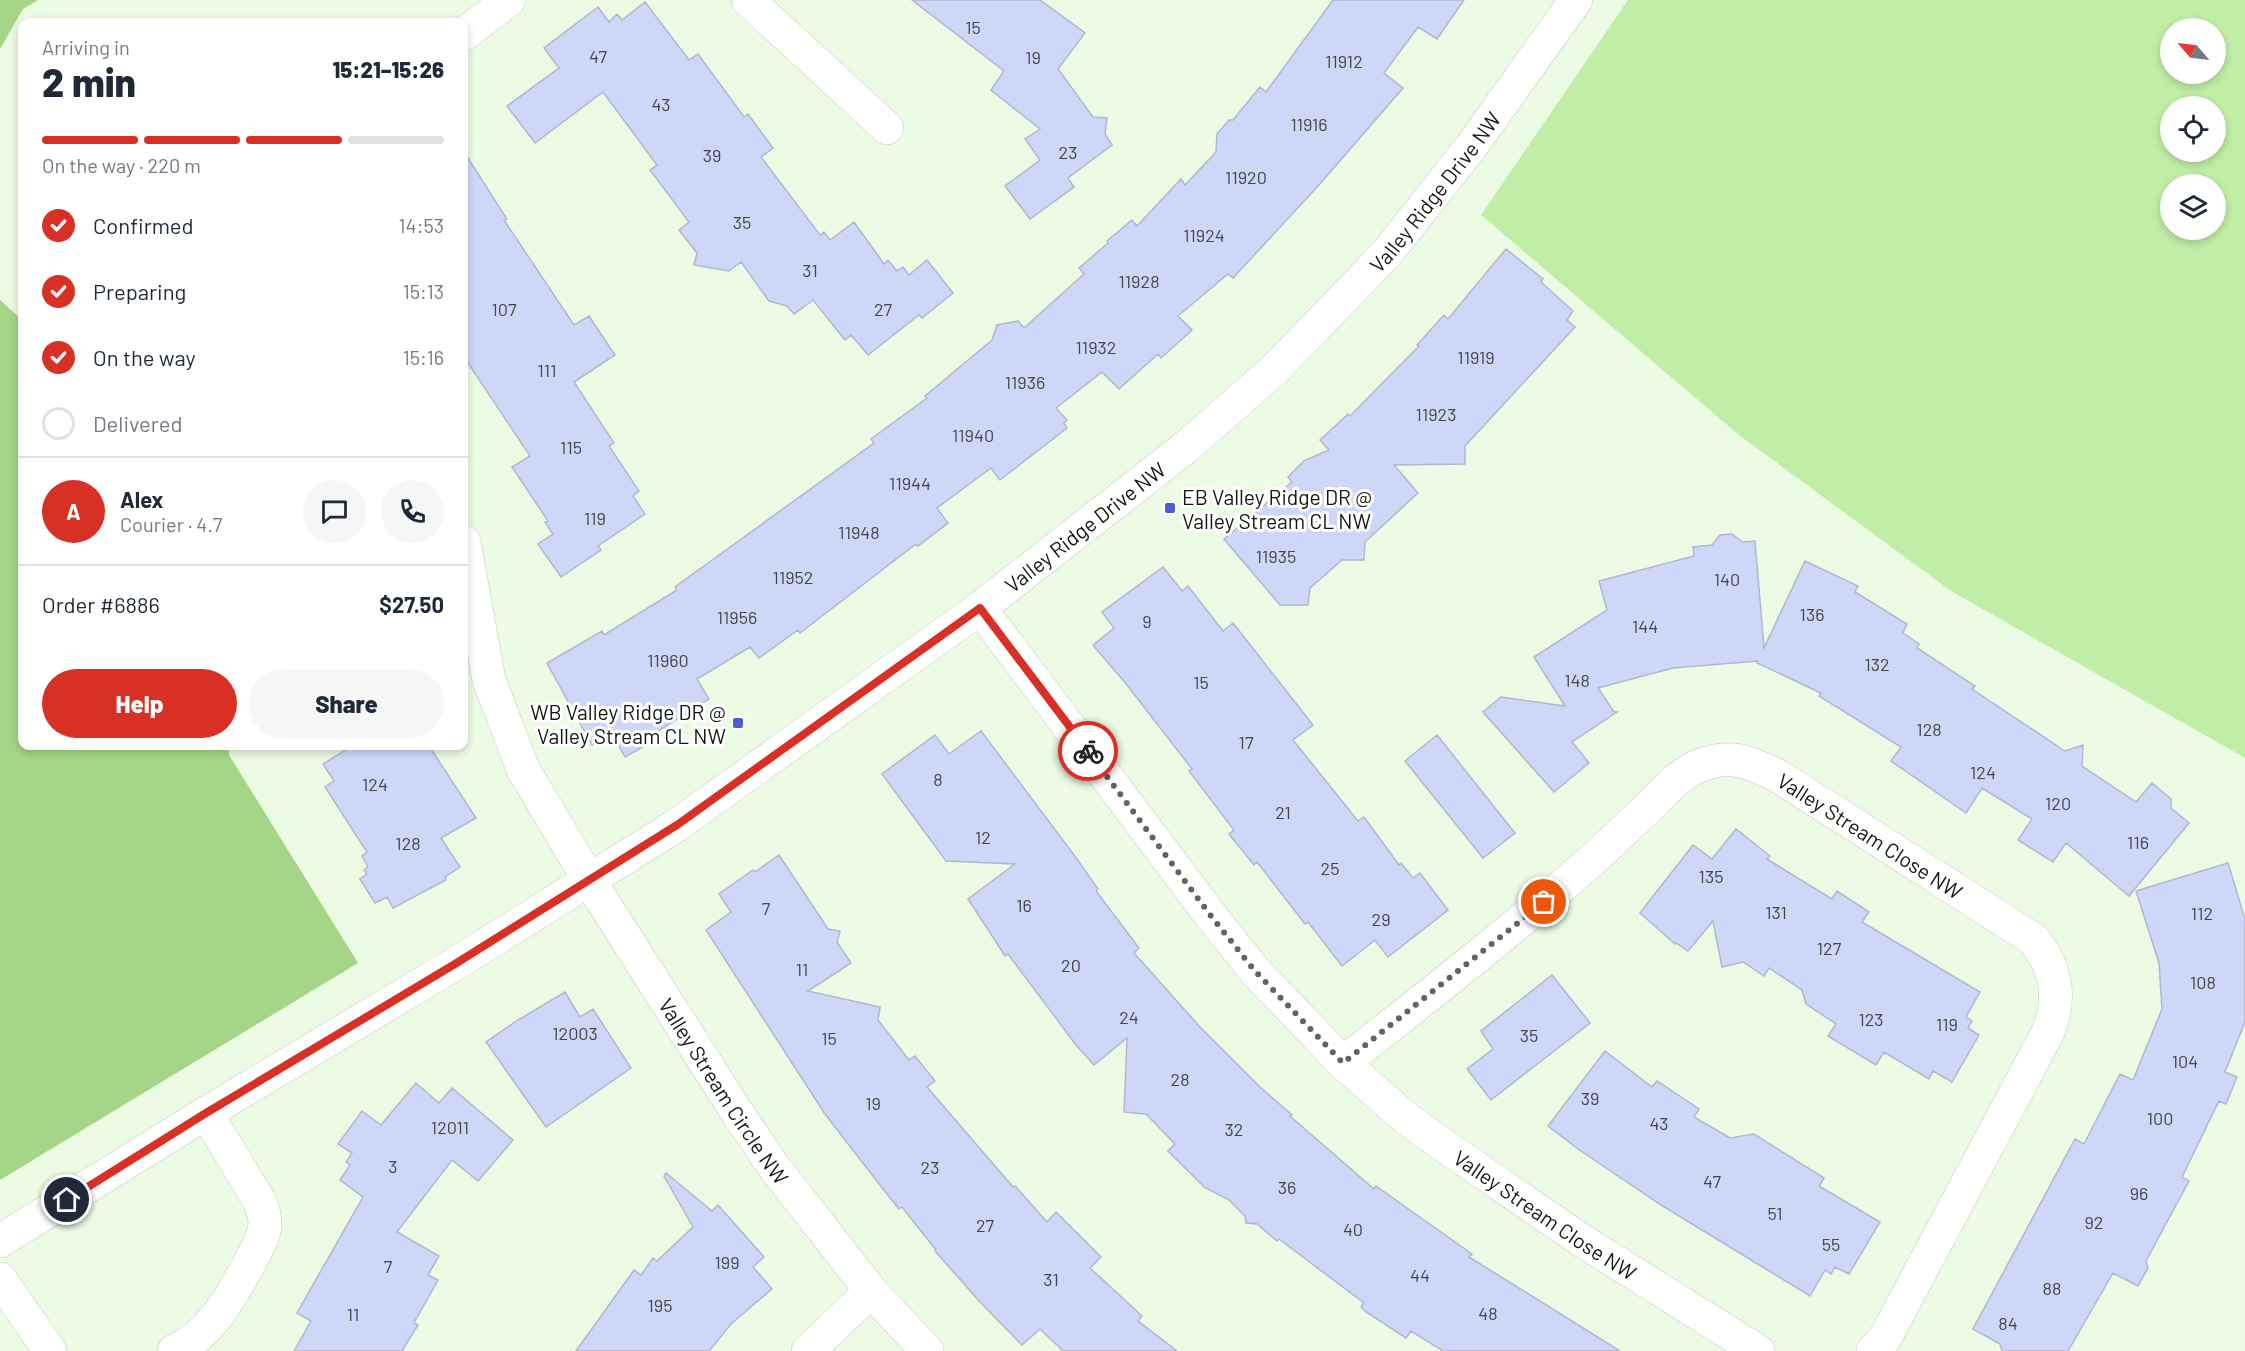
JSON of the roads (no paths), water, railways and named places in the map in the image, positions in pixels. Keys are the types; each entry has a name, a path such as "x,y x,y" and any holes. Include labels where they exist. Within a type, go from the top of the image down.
{"street":[{"path":"468,31 509,0"},
{"path":"748,0 887,128"},
{"name":"Valley Ridge Drive NW","path":"0,1241 206,1113 455,964 687,818 980,608 1186,447 1274,370 1388,252 1473,144 1576,0"},
{"name":"Valley Stream Circle NW","path":"468,564 489,680 523,769 589,880 762,1150 802,1206 871,1291 927,1351"},
{"name":"Valley Stream Close NW","path":"980,608 1211,916 1255,971 1343,1063 1407,1119 1449,1149 1581,1240 1758,1351"},
{"name":"Valley Stream Close NW","path":"1343,1063 1528,916 1622,834 1676,781 1693,769 1708,762 1728,760 1750,762 1778,776 2033,939 2050,964 2055,980 2054,1017 2048,1032 1885,1338 1873,1351"},
{"path":"174,1351 194,1340 222,1312 261,1241 265,1226 264,1212 260,1202 206,1113"},
{"path":"0,1279 50,1351"},
{"path":"808,1351 871,1291"}],"place":[{"name":"EB Valley Ridge DR @ Valley Stream CL NW","path":"1170,508"},
{"name":"WB Valley Ridge DR @ Valley Stream CL NW","path":"738,723"}]}
